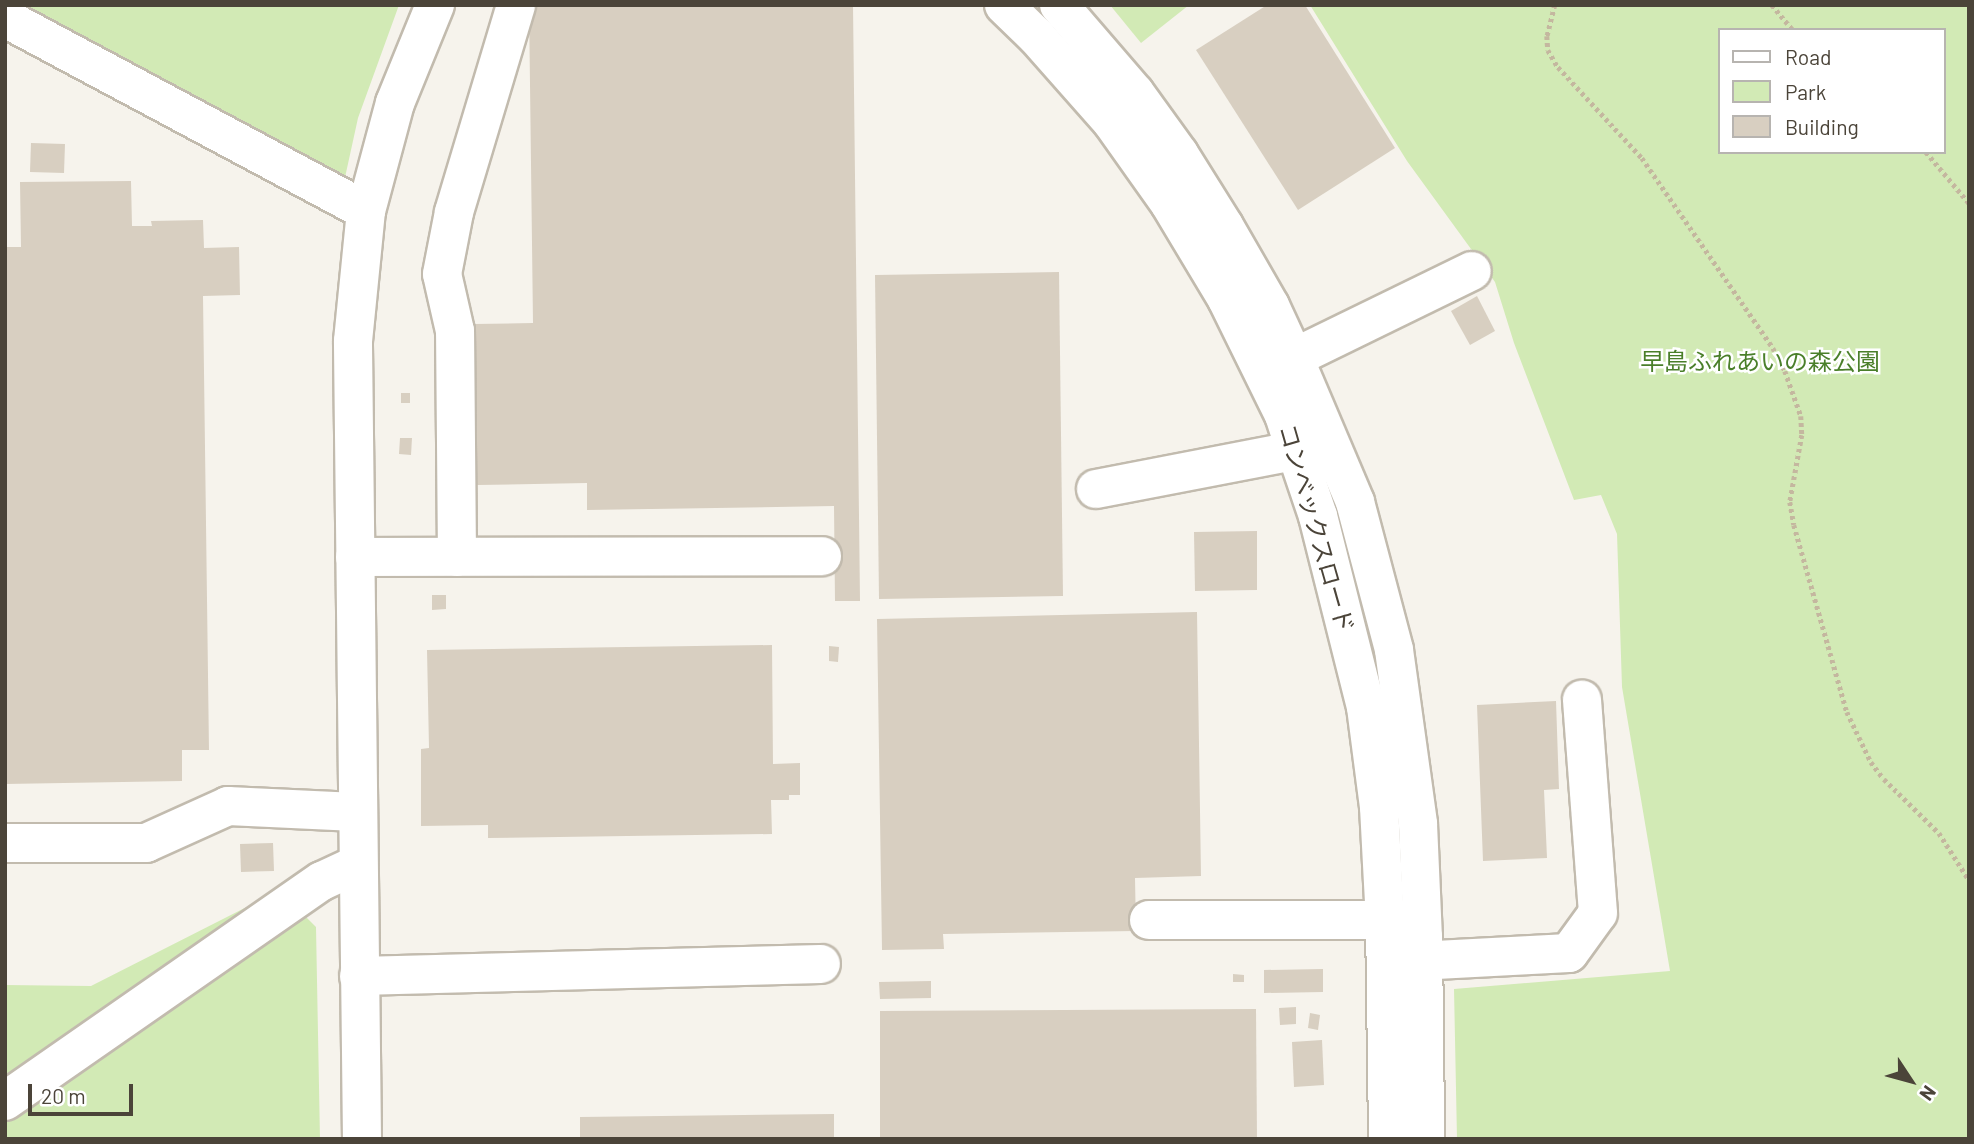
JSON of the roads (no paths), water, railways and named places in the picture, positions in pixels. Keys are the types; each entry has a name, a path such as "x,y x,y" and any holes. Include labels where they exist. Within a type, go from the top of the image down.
{"street":[{"path":"362,1139 356,811 353,341 366,211 395,103 435,5"},
{"path":"457,557 455,331 442,274 454,212 516,5"},
{"name":"コンベックスロード","path":"1004,5 1036,36 1112,122 1155,183 1227,299 1279,365"},
{"name":"コンベックスロード","path":"1059,5 1135,93 1179,154 1270,306 1279,365 1314,447 1355,502 1394,650 1418,824 1424,960 1424,1139"},
{"path":"5,18 366,211"},
{"path":"1279,365 1472,271"},
{"path":"1097,489 1314,447"},
{"name":"コンベックスロード","path":"1314,447 1318,516 1366,707 1379,807 1385,920 1388,1139"},
{"path":"355,557 822,556"},
{"path":"1386,962 1569,953 1598,913 1582,700"},
{"path":"5,843 146,843 228,806 356,811"},
{"path":"5,1101 322,881 357,865"},
{"path":"1149,920 1423,920"},
{"path":"359,976 821,964"}],"park label":[{"name":"早島ふれあいの森公園","path":"1760,361"}]}
